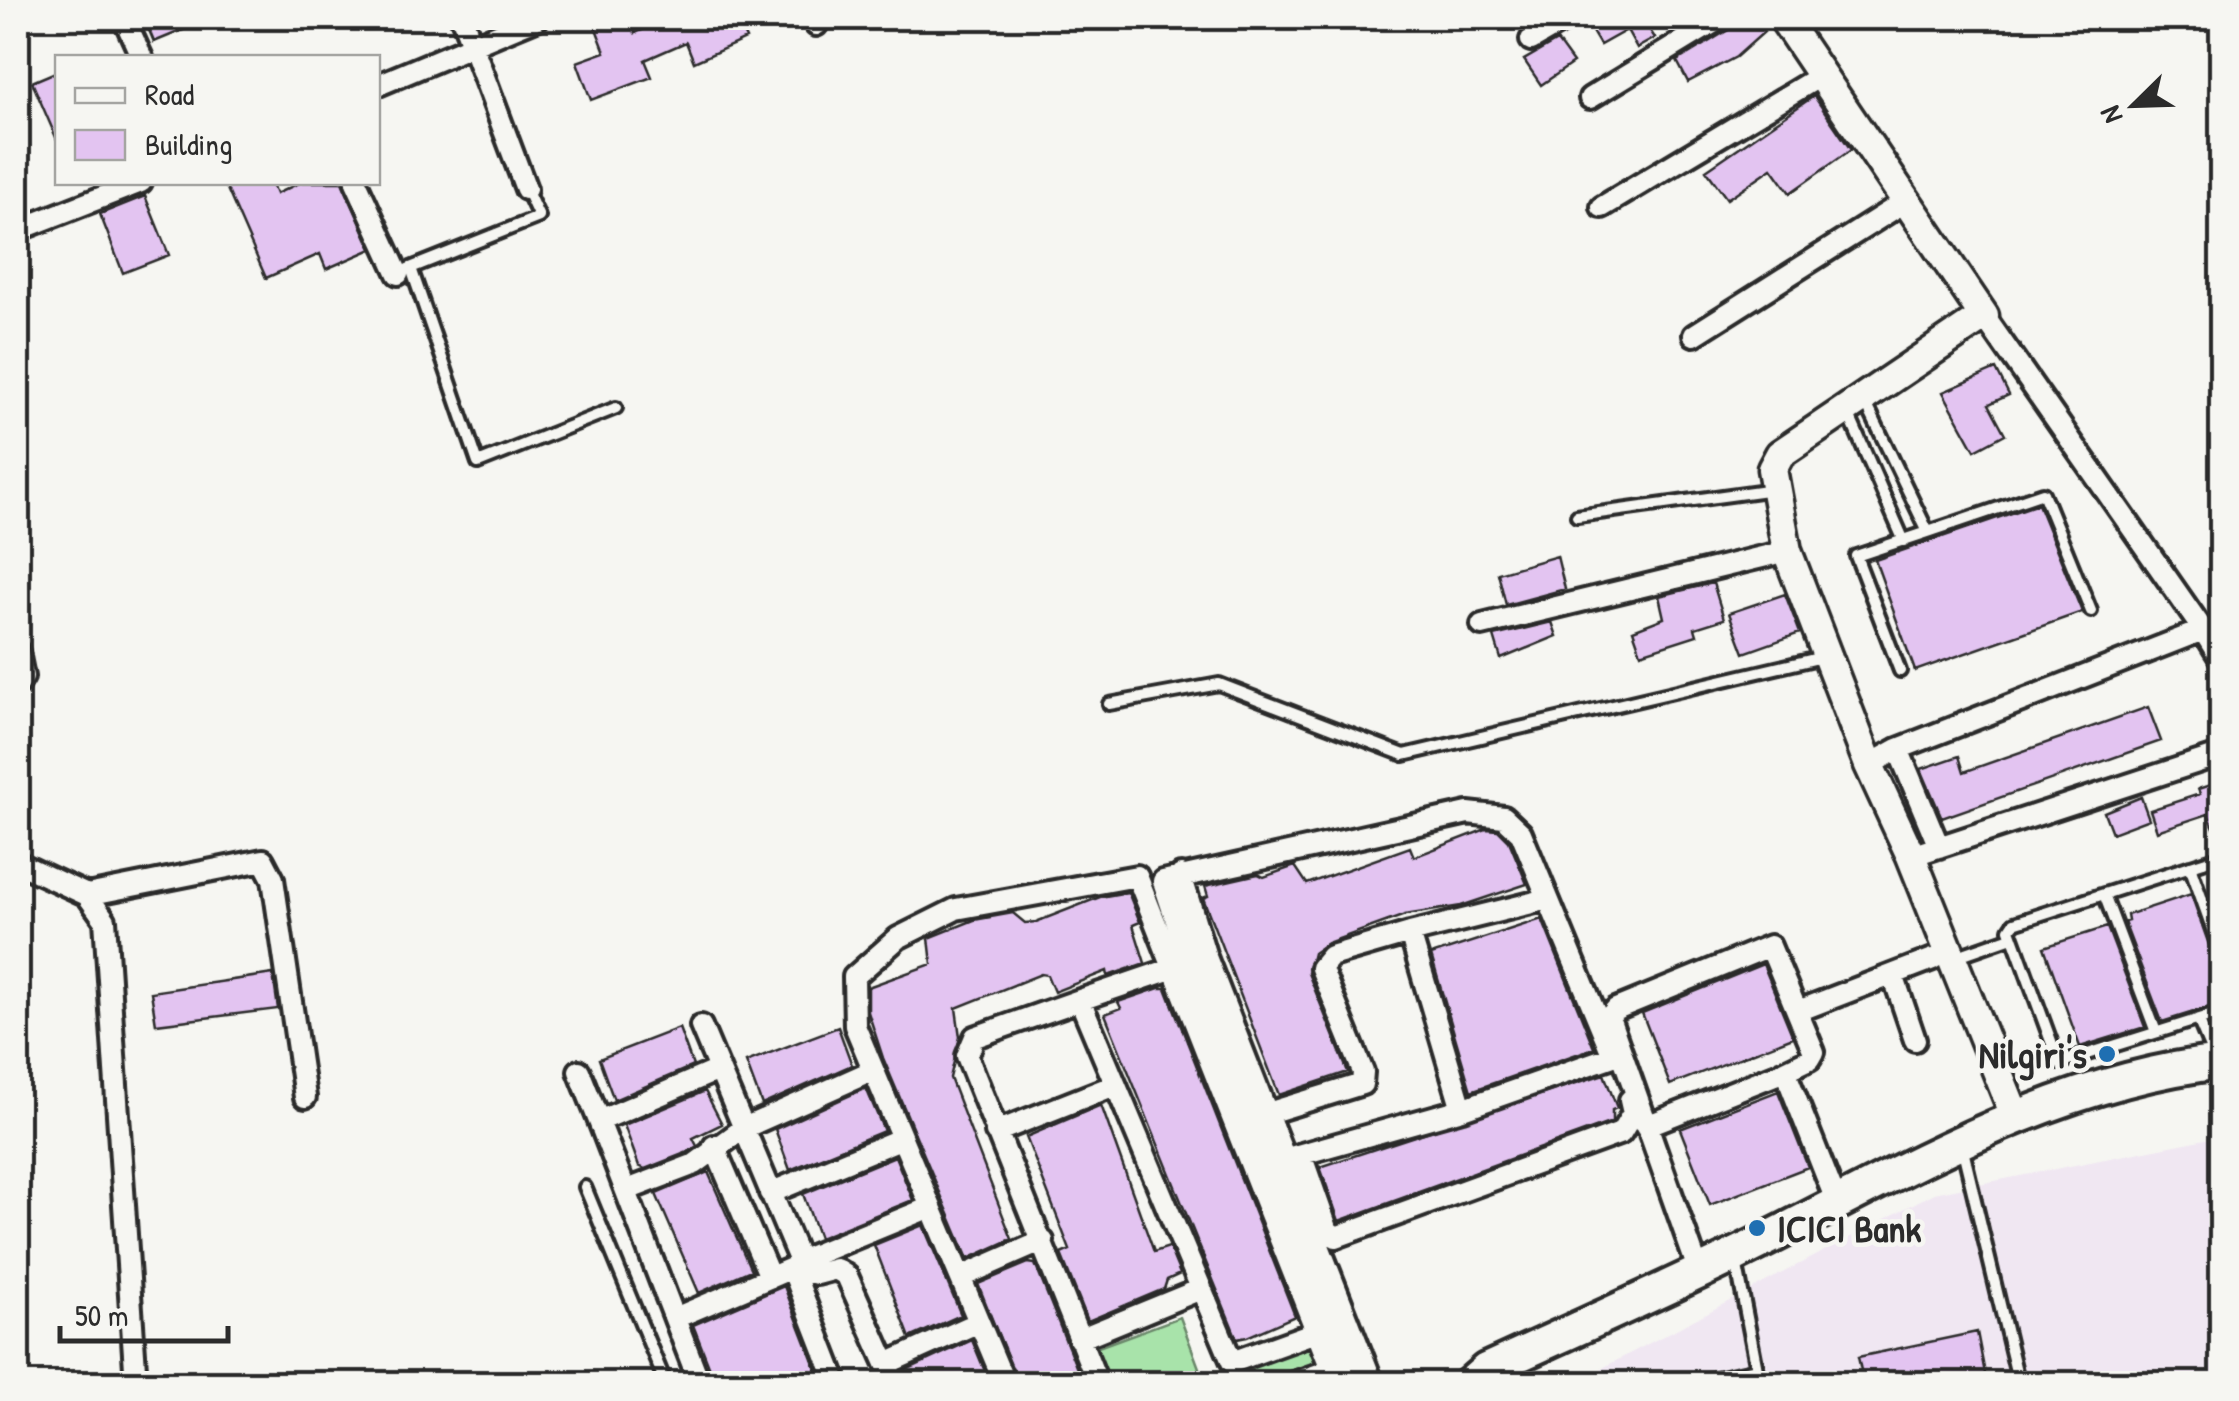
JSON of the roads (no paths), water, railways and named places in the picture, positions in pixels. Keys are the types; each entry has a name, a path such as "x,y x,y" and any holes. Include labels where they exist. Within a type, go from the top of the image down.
{"main road":[{"path":"1475,1382 1960,1140 2170,1068 2219,1062"}],"street":[{"path":"124,18 141,55"},
{"path":"462,18 526,189"},
{"path":"380,84 538,18"},
{"path":"1531,40 1568,18"},
{"path":"1590,98 1721,18"},
{"path":"1783,18 2222,661"},
{"path":"1602,207 1822,75"},
{"path":"18,230 132,185"},
{"path":"358,185 405,271"},
{"path":"1694,336 1906,201"},
{"path":"1984,316 1780,454 1772,469 1787,551 1869,765 1911,856 1943,959 2016,1118"},
{"path":"1482,625 1787,551"},
{"path":"1869,765 1898,749 2204,630"},
{"path":"18,652 23,677 18,685"},
{"path":"1898,749 1939,847"},
{"path":"1911,856 2222,754"},
{"path":"1286,1163 1336,1237 1621,1133 1633,1114 1613,1056 1521,832 1504,818 1468,813 1163,881 1189,963 1347,1372"},
{"path":"87,896 263,860 272,880 305,1097"},
{"path":"18,862 87,896 105,920 136,1384"},
{"path":"1187,874 1210,932 1265,1114"},
{"path":"1005,1384 855,1026 854,977 898,938 956,909 1137,876 1189,963 1286,1163 1347,1372"},
{"path":"1265,1114 1355,1088 1364,1079 1323,979 1325,960 1410,933 1548,899"},
{"path":"1410,933 1462,1108"},
{"path":"1646,1126 1810,1059 1814,1052 1775,953 1767,946 1611,1012 1646,1126 1699,1272"},
{"path":"1798,1011 1943,959"},
{"path":"1098,1384 970,1068 968,1045 975,1037 1189,963"},
{"path":"1893,974 1915,1040"},
{"path":"1080,1000 1232,1362 1332,1327"},
{"path":"841,1016 991,1384"},
{"path":"701,1026 799,1261 809,1273 836,1269 847,1276 890,1374 968,1327"},
{"path":"1286,1163 1613,1056"},
{"path":"600,1121 718,1070"},
{"path":"579,1071 700,1384"},
{"path":"1786,1071 1837,1202"},
{"path":"626,1190 695,1164 714,1146 744,1128 865,1074"},
{"path":"996,1132 1116,1085"},
{"path":"770,1193 893,1142"},
{"path":"714,1146 770,1277"},
{"path":"799,1261 921,1212"},
{"path":"961,1277 1043,1242"},
{"path":"675,1318 792,1268 837,1384"},
{"path":"1079,1338 1201,1289"},
{"path":"1291,1384 1347,1372 1372,1384"}],"lane":[{"path":"526,189 538,218 405,271 478,462 616,408"},
{"path":"1855,403 1928,532"},
{"path":"1855,403 1904,541"},
{"path":"1577,516 1775,488"},
{"path":"1900,672 1856,556 2043,493 2091,611"},
{"path":"1109,704 1218,684 1404,755 1827,656"},
{"path":"2222,856 2014,923 2012,937 2059,1063 2222,1012"},
{"path":"2190,866 2222,956"},
{"path":"2104,894 2156,1032"},
{"path":"1943,959 2012,937"},
{"path":"2198,1019 2219,1062"},
{"path":"1960,1140 2019,1384"},
{"path":"585,1187 666,1384"},
{"path":"1735,1255 1760,1384"},
{"path":"1689,1384 1757,1370"}],"place":[{"name":"Nilgiri's","path":"2107,1054"},
{"name":"ICICI Bank","path":"1757,1228"}]}
